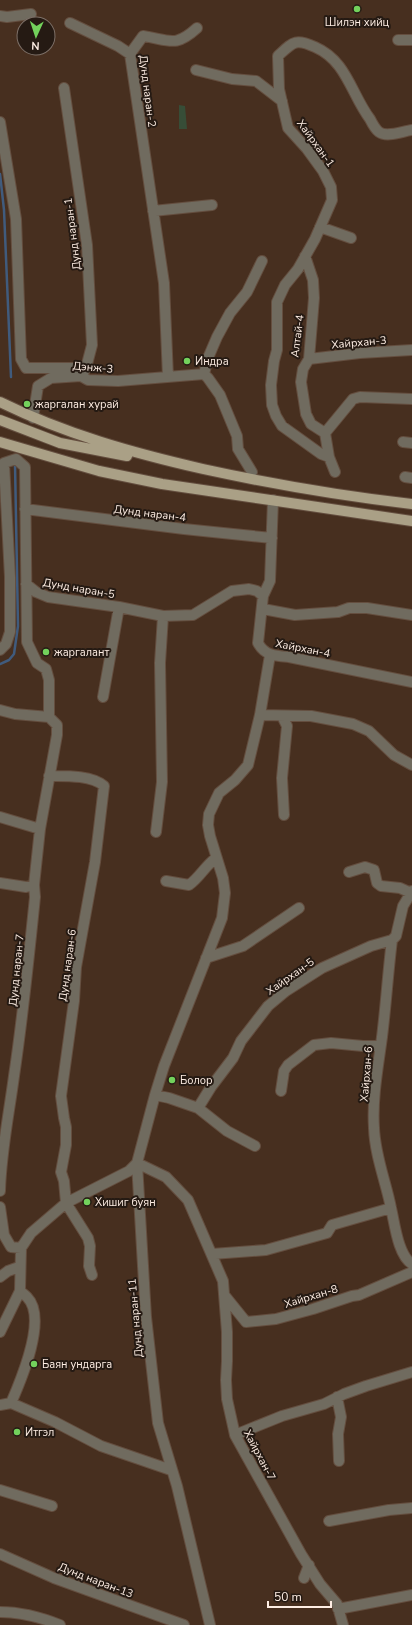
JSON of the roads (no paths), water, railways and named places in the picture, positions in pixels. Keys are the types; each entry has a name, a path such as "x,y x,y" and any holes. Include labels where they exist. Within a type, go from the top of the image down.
{"main road":[{"path":"0,402 33,418 94,440 155,458 354,497 412,504"},
{"path":"0,420 60,443 254,477"},
{"path":"0,442 106,473 162,484 412,521"}],"street":[{"path":"0,16 7,17 31,14"},
{"path":"70,23 118,46 130,54"},
{"name":"Дунд наран-2","path":"168,377 164,283 130,54 143,36 174,42 186,38 197,28"},
{"path":"398,40 412,40"},
{"name":"Хайрхан-1","path":"329,457 321,454 282,426 272,405 271,386 277,350 277,302 285,285 305,256 320,228 332,200 331,187 322,171 307,149 288,128 279,89 278,56 293,42 303,42 321,50 336,60 351,83 364,110 379,132 387,134 412,130"},
{"path":"196,70 232,79 256,81 282,101"},
{"name":"Дунд наран-1","path":"64,88 87,245 92,345 83,372"},
{"path":"0,122 16,220 21,359 26,368 83,372"},
{"path":"153,211 212,205"},
{"path":"320,228 351,238"},
{"name":"Алтай-4","path":"305,256 312,280 314,298 309,359 303,369 301,382 306,414 311,424 325,433"},
{"path":"254,477 238,449 237,436 220,395 204,374 208,358 217,337 230,313 247,292 262,261"},
{"name":"Хайрхан-3","path":"309,359 360,353 412,350"},
{"name":"Дэнж-3","path":"33,418 38,386 51,378 83,372 88,380 118,381 204,374"},
{"path":"335,472 329,457 325,433 352,399 412,399"},
{"path":"0,650 6,644 10,632 10,577 2,463 16,459 25,467 26,584"},
{"path":"273,500 270,581 264,596 263,609 296,615 338,612 350,608 367,608 412,615"},
{"name":"Дунд наран-4","path":"25,509 184,529 272,538"},
{"name":"Дунд наран-5","path":"26,584 36,592 48,596 119,607 164,616 193,615 232,591 253,590 264,596"},
{"name":"Дунд наран-5","path":"26,584 27,642 37,663 46,669 49,680 49,717 57,725 57,735 50,776"},
{"name":"Дунд наран-5","path":"102,697 119,607"},
{"name":"Хайрхан-4","path":"263,609 258,643 261,649 270,655 289,657 412,682"},
{"path":"156,832 162,782 160,663 164,616"},
{"path":"0,1332 20,1291 19,1267 21,1248 31,1234 66,1204 130,1171 137,1163 155,1095 222,918 225,893 223,878 216,858 208,825 209,814 219,793 235,780 248,765 260,716 270,655"},
{"path":"0,710 15,714 49,717"},
{"path":"260,716 311,716 353,724 369,731 394,756 412,765"},
{"path":"282,716 287,726 282,778 284,815"},
{"name":"Дунд наран-7","path":"0,1191 0,1176 5,1137 23,1018 36,897 34,885 40,829 50,776"},
{"name":"Дунд наран-6","path":"50,776 77,777 99,782 104,786 95,862 76,967 74,1001 61,1096 66,1127 66,1145 61,1172 64,1181 66,1204"},
{"path":"0,817 40,829"},
{"path":"166,881 189,885 196,880 208,864 216,858"},
{"path":"349,872 365,868 374,870 377,883 381,886 400,888 412,892 403,906 396,936 392,940"},
{"path":"0,883 26,887 34,885"},
{"path":"206,958 243,946 299,908"},
{"name":"Хайрхан-6","path":"391,1208 376,1146 374,1128 380,1046 392,940"},
{"name":"Хайрхан-5","path":"198,1108 210,1087 233,1058 241,1041 268,1006 286,991 322,968 371,946 392,940"},
{"path":"281,1091 284,1071 288,1065 314,1045 331,1043 380,1046"},
{"path":"155,1095 198,1108 227,1131 255,1146"},
{"name":"Хайрхан-7","path":"137,1163 166,1177 188,1200 223,1281 227,1332 227,1399 235,1435 272,1503 320,1584 337,1604 343,1625"},
{"name":"Дунд наран-11","path":"137,1163 149,1348 158,1422 177,1486 210,1625"},
{"path":"66,1204 88,1238 92,1275"},
{"path":"0,1207 4,1235 11,1246"},
{"path":"212,1254 266,1250 284,1246 327,1233 332,1225 391,1208 395,1229 401,1248 408,1262 412,1264"},
{"path":"0,1246 21,1248"},
{"path":"0,1277 8,1271 19,1267"},
{"name":"Хайрхан-8","path":"225,1296 246,1322 276,1319 359,1295 412,1272"},
{"path":"11,1403 26,1367 35,1329 34,1311 28,1298 20,1291"},
{"path":"235,1435 282,1416 324,1404 337,1397 366,1386 412,1372"},
{"path":"337,1397 342,1416 338,1434 339,1460"},
{"path":"0,1406 11,1403 55,1422 101,1446 171,1470"},
{"path":"0,1490 52,1506"},
{"path":"329,1521 389,1510 412,1508"},
{"name":"Дунд наран-13","path":"0,1554 54,1578 184,1625"},
{"path":"304,1578 309,1565"},
{"path":"338,1609 412,1595"},
{"path":"0,1612 17,1612 39,1617 60,1625"}],"waterway":[{"path":"0,174 4,210 11,377"},
{"path":"0,664 9,660 14,654 18,626 15,464"}],"place":[{"name":"Шилэн хийц","path":"357,9"},
{"name":"Индра","path":"187,361"},
{"name":"жаргалан хурай","path":"27,404"},
{"name":"жаргалант","path":"46,652"},
{"name":"Болор","path":"172,1080"},
{"name":"Хишиг буян","path":"87,1202"},
{"name":"Баян ундарга","path":"34,1364"},
{"name":"Итгэл","path":"17,1432"}]}
